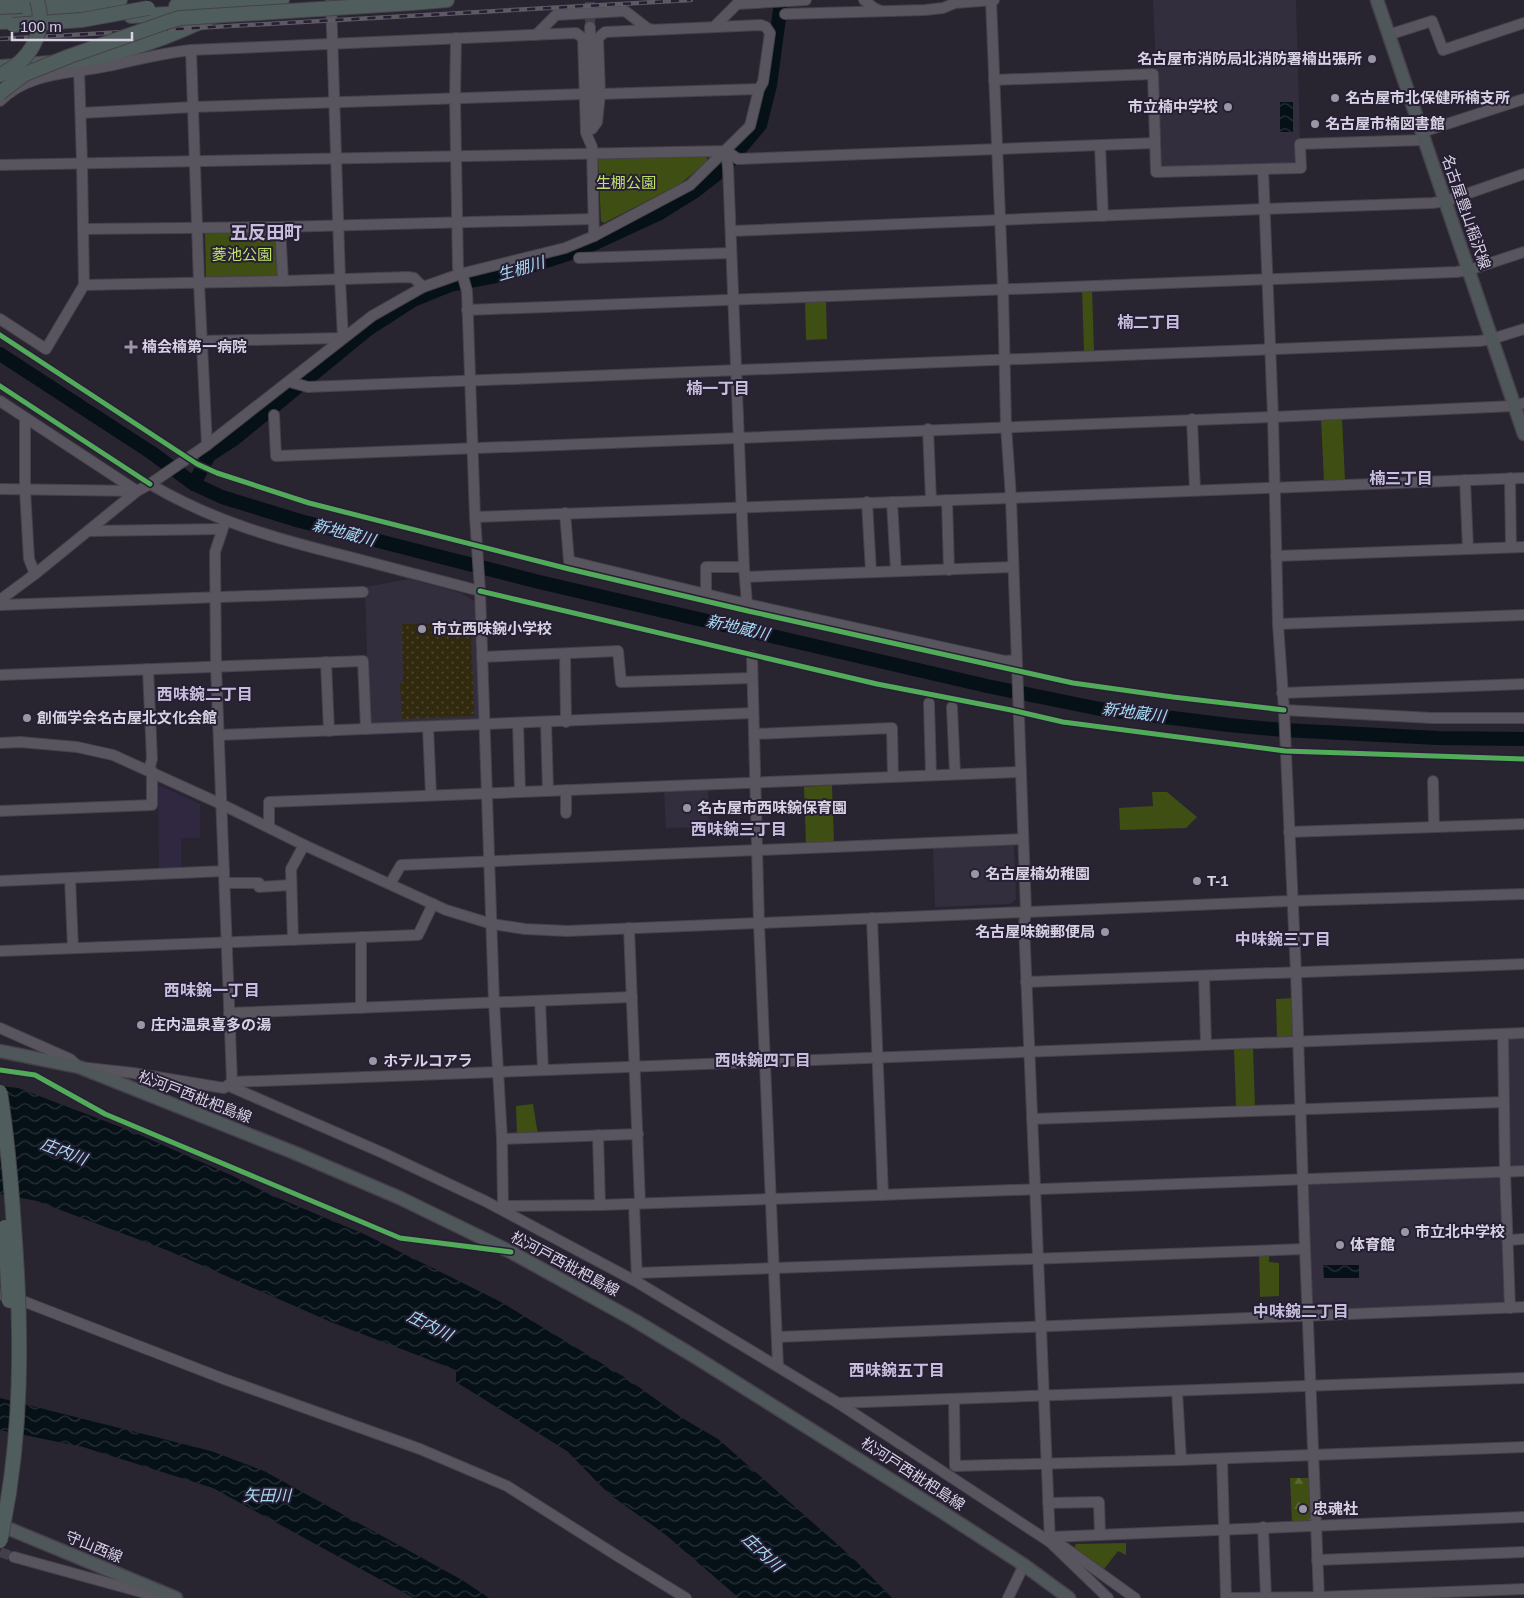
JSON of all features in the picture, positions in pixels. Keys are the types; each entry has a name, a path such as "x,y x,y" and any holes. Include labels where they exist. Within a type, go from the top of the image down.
{"highway":[{"path":"0,75 23,61 32,50 38,37 40,24 40,9 37,0"},
{"path":"0,7 120,0"},
{"path":"0,18 282,0"},
{"path":"0,22 222,11 331,2 405,0"},
{"path":"0,93 25,74 70,56 180,18 447,0"},
{"path":"0,26 82,20 148,8"},
{"path":"0,67 89,58 124,50 181,31 222,11"},
{"path":"0,1092 12,1193 19,1317 19,1375 15,1439 0,1540"},
{"path":"0,1169 8,1273 10,1384 6,1474 0,1518"}],"main road":[{"name":"名古屋豊山稲沢線","path":"1377,0 1446,201 1463,271 1519,404 1524,434"},
{"name":"松河戸西枇杷島線","path":"0,1051 79,1068 383,1190 511,1252 634,1320 697,1358 1024,1565 1069,1598"},
{"name":"守山西線","path":"0,1526 176,1598"}],"street":[{"path":"714,27 737,4 806,0"},
{"path":"864,0 882,12"},
{"path":"786,14 925,10 943,8 955,3 992,0 999,220 1006,359 1006,426 1011,498 1026,912 1024,924 1026,982 1050,1540 1108,1598"},
{"path":"331,2 340,278 344,338"},
{"path":"536,35 556,15 625,11 647,28 654,30"},
{"path":"1388,35 1432,21 1443,50 1524,23"},
{"path":"0,600 137,491 207,445 292,382 372,316 423,287 463,279 565,248 594,236 690,185 729,157 750,126 759,89 763,82 770,33 766,27 761,25 605,32 598,38 600,94 597,122 592,129"},
{"path":"590,27 594,236"},
{"path":"0,101 15,88 57,73 191,50 576,33 583,38 586,133 592,150"},
{"path":"456,38 456,222 458,268 463,279 467,310 475,517 480,590 494,1002 502,1139 503,1208"},
{"path":"191,50 196,160 196,228 207,445"},
{"path":"0,319 46,349 84,285 79,70"},
{"path":"994,80 1153,74 1156,172 1301,168 1300,144 1423,136 1524,99"},
{"path":"600,94 759,89"},
{"path":"81,113 193,107 584,94"},
{"path":"0,165 456,155 592,150 729,157 1155,143"},
{"path":"1100,146 1104,216"},
{"path":"729,157 731,253 747,604"},
{"path":"1263,169 1273,417 1278,624 1284,710 1296,973 1302,1180 1319,1597"},
{"path":"731,231 1432,203 1446,201 1524,174"},
{"path":"83,229 338,226 593,219"},
{"path":"280,227 283,281"},
{"path":"467,310 1463,271 1524,252"},
{"path":"579,258 731,253"},
{"path":"84,285 408,277 414,278 423,287"},
{"path":"292,382 308,387 1270,350 1492,340 1524,329"},
{"path":"202,341 344,338"},
{"path":"0,401 137,491"},
{"path":"274,415 276,456 1273,417 1519,404"},
{"path":"25,418 29,558 35,574"},
{"path":"1192,419 1195,490"},
{"path":"928,429 931,500"},
{"path":"1510,478 1511,547"},
{"path":"475,517 1524,478"},
{"path":"1465,480 1468,549"},
{"path":"150,484 224,525 480,590"},
{"path":"0,489 137,491"},
{"path":"947,500 949,570"},
{"path":"867,502 870,572"},
{"path":"892,502 896,571"},
{"path":"566,513 569,561 747,604 1006,661 1016,660"},
{"path":"89,530 224,525"},
{"path":"224,525 215,552 215,596 218,736 231,1084"},
{"path":"1276,556 1524,547"},
{"path":"706,594 706,568 745,572 870,572 1012,567"},
{"path":"0,604 364,592"},
{"path":"1278,624 1524,614"},
{"path":"482,657 618,652 621,682 752,678"},
{"path":"565,654 566,722"},
{"path":"752,656 754,783 764,1062 772,1199 778,1366"},
{"path":"0,675 363,661 366,729"},
{"path":"326,662 329,731"},
{"path":"0,811 152,805 148,669"},
{"path":"1282,693 1524,684"},
{"path":"929,702 931,775"},
{"path":"952,707 955,774"},
{"path":"1284,710 1432,718 1524,718"},
{"path":"218,736 753,713"},
{"path":"546,722 548,791"},
{"path":"518,723 520,792"},
{"path":"428,727 431,795"},
{"path":"754,734 892,728 893,777"},
{"path":"0,743 20,742 77,747 113,755 150,770 433,904 492,924 546,931 1026,912 1292,905 1524,894"},
{"path":"269,827 269,802 1021,772"},
{"path":"1432,781 1434,827"},
{"path":"566,790 566,812"},
{"path":"1289,832 1524,824"},
{"path":"390,884 401,865 757,852 1023,839"},
{"path":"293,940 291,869 304,844"},
{"path":"0,881 224,872"},
{"path":"70,878 74,948"},
{"path":"224,883 259,883 259,887 291,885"},
{"path":"0,951 418,935 433,904"},
{"path":"872,918 883,1195"},
{"path":"629,928 638,1134 637,1278"},
{"path":"360,937 361,1008"},
{"path":"1026,982 1524,964"},
{"path":"1204,976 1206,1044"},
{"path":"229,1013 632,997"},
{"path":"540,1001 543,1070"},
{"path":"0,1028 70,1059 79,1068 133,1073 224,1088 231,1084 543,1070 1298,1040 1524,1033"},
{"path":"1503,1034 1510,1308"},
{"path":"231,1084 503,1208 637,1278 838,1403 1050,1540 1134,1598"},
{"path":"1032,1119 1504,1102"},
{"path":"502,1139 638,1134"},
{"path":"598,1135 600,1205"},
{"path":"503,1208 1524,1171"},
{"path":"1509,1240 1524,1239"},
{"path":"637,1278 774,1268 1305,1248"},
{"path":"0,1294 15,1298 224,1379 420,1449 508,1486 618,1558 686,1598"},
{"path":"777,1337 1524,1307"},
{"path":"838,1403 1524,1378"},
{"path":"1177,1390 1181,1460"},
{"path":"954,1399 955,1466 1222,1459 1524,1447"},
{"path":"1222,1459 1226,1598"},
{"path":"1048,1502 1098,1502 1100,1535"},
{"path":"1050,1540 1100,1535 1524,1517"},
{"path":"1263,1528 1266,1597"},
{"path":"1317,1560 1524,1552"},
{"path":"14,1557 163,1598"},
{"path":"1008,1598 1024,1565"},
{"path":"1232,1598 1319,1597 1524,1589"}],"shaded area":[{"name":"市立楠中学校","path":"1153,0 1296,0 1300,140 1296,141 1295,160 1292,163 1163,168 1160,165"},
{"name":"市立西味鋺小学校","path":"409,579 461,593 476,602 481,717 478,720 371,725 369,721 365,587"},
{"path":"158,785 200,804 200,838 181,838 181,872 159,872"},
{"name":"名古屋市西味鋺保育園","path":"664,789 708,789 709,827 666,828"},
{"name":"名古屋楠幼稚園","path":"1014,845 1016,899 1010,904 935,907 933,848"},
{"path":"1524,1035 1524,1166 1511,1166 1509,1164 1507,1036"},
{"name":"市立北中学校","path":"1499,1177 1505,1302 1503,1304 1315,1312 1312,1309 1309,1185"}],"green space":[{"name":"生棚公園","path":"705,155 708,161 680,184 604,223 601,221 599,158"},
{"name":"菱池公園","path":"278,230 280,277 206,280 205,232"},
{"path":"1082,289 1092,289 1094,351 1084,351"},
{"path":"805,301 826,301 827,339 806,340"},
{"path":"1342,418 1345,480 1324,481 1321,419"},
{"path":"832,785 834,843 806,845 804,787"},
{"path":"1152,792 1167,792 1197,817 1186,828 1120,830 1119,808 1153,806"},
{"path":"1293,998 1295,1038 1277,1038 1276,999"},
{"path":"1253,1047 1255,1107 1236,1107 1234,1048"},
{"path":"533,1104 538,1135 517,1135 516,1106"},
{"path":"1259,1253 1269,1253 1269,1262 1279,1263 1279,1296 1260,1297"},
{"path":"1290,1478 1311,1478 1313,1520 1309,1523 1292,1523"},
{"path":"1126,1543 1126,1555 1118,1551 1104,1569 1074,1548 1076,1544"}],"sand":[{"path":"471,623 474,716 402,719 400,684 403,683 402,624"}],"water":[{"path":"1280,102 1293,102 1293,132 1280,132"},
{"name":"庄内川","path":"0,1086 18,1088 131,1131 271,1195 364,1234 501,1302 629,1380 682,1418 718,1439 854,1559 892,1598 739,1598 666,1535 609,1494 567,1451 456,1382 456,1370 331,1322 169,1251 37,1201 0,1194"},
{"path":"1323,1265 1359,1265 1359,1278 1324,1278"},
{"name":"矢田川","path":"0,1398 211,1451 264,1471 462,1580 489,1598 414,1598 213,1488 83,1447 0,1430"}],"waterway":[{"name":"生棚川","path":"194,484 209,455 234,439 368,329 413,300 450,285 502,275 580,250 658,214 695,191 713,177 727,164 760,125 770,85 780,10"},
{"name":"新地蔵川","path":"0,354 152,453 194,484 222,497 300,521 539,582 987,686 1100,709 1284,730 1438,738 1524,739"}],"tunnel":[{"path":"590,0 590,27"},
{"path":"0,1552 14,1557"}],"railway":[{"path":"0,39 691,0"}],"cycle path":[{"path":"0,335 197,464 217,473 309,503 569,569 1073,683 1284,710"},
{"path":"0,386 150,484"},
{"path":"480,591 877,684 1063,722 1285,751 1524,759"},
{"path":"0,1070 35,1075 105,1114 400,1238 511,1252"}],"place":[{"name":"名古屋市消防局北消防署楠出張所","path":"1372,59"},
{"name":"名古屋市北保健所楠支所","path":"1335,98"},
{"name":"市立楠中学校","path":"1228,107"},
{"name":"名古屋市楠図書館","path":"1315,124"},
{"name":"楠会楠第一病院","path":"131,347"},
{"name":"市立西味鋺小学校","path":"422,629"},
{"name":"創価学会名古屋北文化会館","path":"27,718"},
{"name":"名古屋市西味鋺保育園","path":"687,808"},
{"name":"名古屋楠幼稚園","path":"975,874"},
{"name":"T-1","path":"1197,881"},
{"name":"名古屋味鋺郵便局","path":"1105,932"},
{"name":"庄内温泉喜多の湯","path":"141,1025"},
{"name":"ホテルコアラ","path":"373,1061"},
{"name":"市立北中学校","path":"1405,1232"},
{"name":"体育館","path":"1340,1245"},
{"name":"忠魂社","path":"1303,1509"}],"district":[{"name":"五反田町","path":"266,233"},
{"name":"楠二丁目","path":"1149,322"},
{"name":"楠一丁目","path":"718,388"},
{"name":"楠三丁目","path":"1401,478"},
{"name":"西味鋺二丁目","path":"205,694"},
{"name":"西味鋺三丁目","path":"739,829"},
{"name":"中味鋺三丁目","path":"1283,939"},
{"name":"西味鋺一丁目","path":"212,990"},
{"name":"西味鋺四丁目","path":"763,1060"},
{"name":"中味鋺二丁目","path":"1301,1311"},
{"name":"西味鋺五丁目","path":"897,1370"}]}
